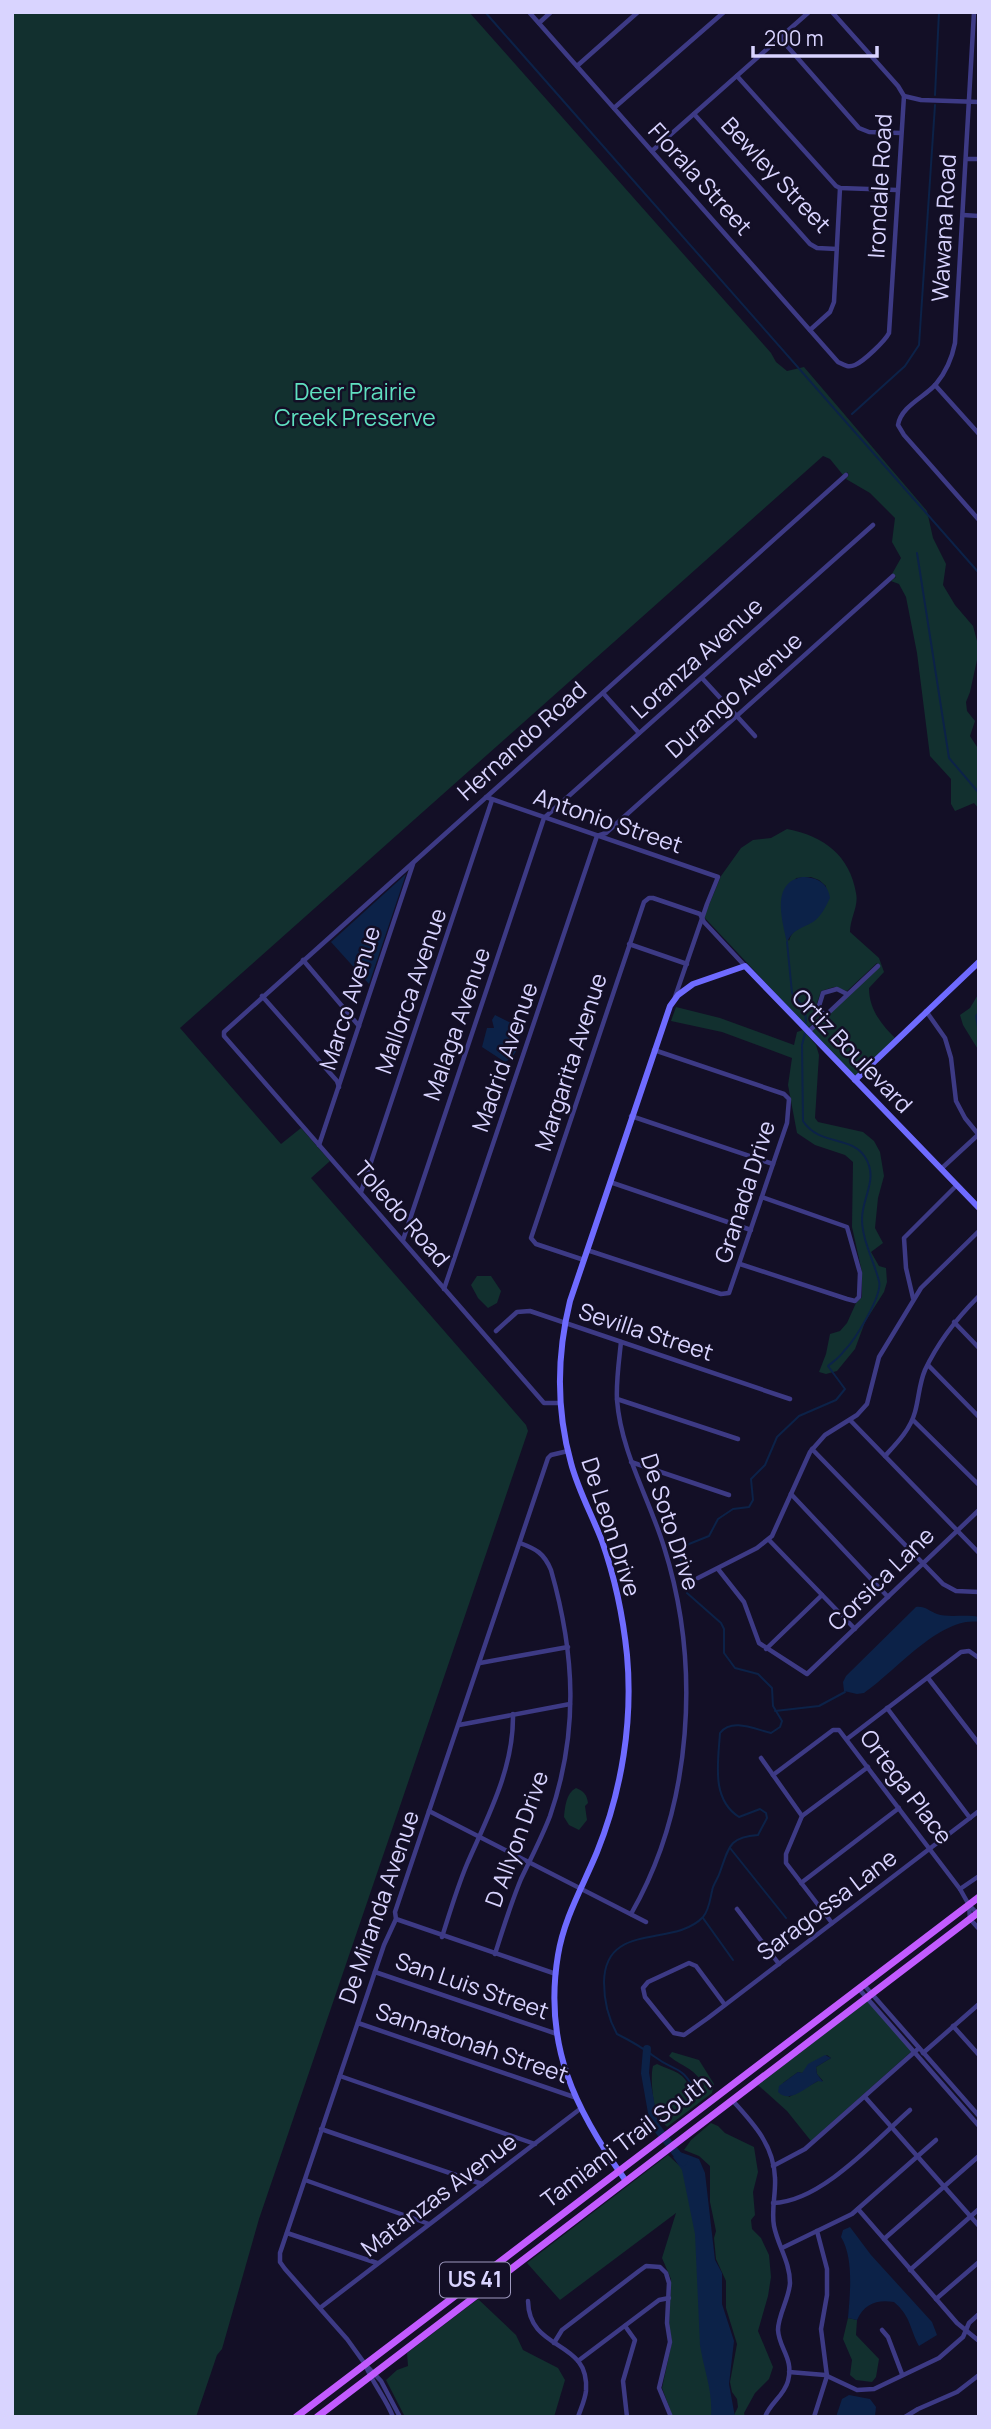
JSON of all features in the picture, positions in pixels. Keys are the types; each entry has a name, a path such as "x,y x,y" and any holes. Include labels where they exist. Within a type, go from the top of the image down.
{"main road":[{"name":"Tamiami Trail South","path":"296,2417 979,1897"},
{"name":"Tamiami Trail South","path":"317,2417 978,1913"}],"street":[{"name":"Florala Street","path":"529,12 838,362 848,366"},
{"path":"539,23 551,12"},
{"path":"577,66 638,12"},
{"path":"614,108 724,12"},
{"path":"652,151 809,12"},
{"name":"Irondale Road","path":"832,12 904,96 889,333 886,339 858,363 848,366"},
{"name":"Wawana Road","path":"974,12 955,343 949,362 935,385 901,414 898,425 979,520"},
{"path":"780,38 859,128 866,131 901,133"},
{"path":"972,46 979,46"},
{"path":"737,76 832,183 840,188 897,190"},
{"path":"904,96 921,100 979,102"},
{"name":"Bewley Street","path":"694,114 810,244 817,248 837,249"},
{"path":"965,159 979,159"},
{"path":"810,330 829,314 834,306 840,188"},
{"path":"963,215 979,216"},
{"path":"935,385 979,434"},
{"name":"Hernando Road","path":"223,1034 262,996 846,475"},
{"name":"Loranza Avenue","path":"544,818 873,525"},
{"name":"Durango Avenue","path":"597,836 606,833 892,576"},
{"path":"702,677 755,736"},
{"path":"603,693 639,733"},
{"name":"Antonio Street","path":"486,797 718,877"},
{"name":"Mallorca Avenue","path":"360,1193 492,800"},
{"name":"Malaga Avenue","path":"403,1241 544,818"},
{"name":"Madrid Avenue","path":"444,1289 597,836"},
{"name":"Marco Avenue","path":"319,1145 414,861"},
{"name":"De Leon Drive","path":"626,2181 574,2096 564,2067 554,2006 556,1974 564,1931 606,1826 620,1777 628,1687 625,1635 615,1585 602,1541 579,1488 568,1451 560,1403 560,1365 565,1323 583,1260 654,1050 718,877"},
{"name":"Margarita Avenue","path":"583,1260 536,1244 531,1238 629,944 644,902 649,898 700,914 702,917"},
{"name":"Ortiz Boulevard","path":"702,917 745,966 979,1208"},
{"path":"629,944 687,964"},
{"path":"303,960 359,1026"},
{"path":"855,1080 979,962"},
{"path":"674,1000 693,984 745,966"},
{"path":"808,1031 877,966"},
{"path":"824,1016 819,1003 823,993 837,989 847,995"},
{"path":"262,996 337,1081 338,1088"},
{"path":"926,1011 945,1038 951,1058 956,1101 978,1134 941,1169"},
{"name":"Toledo Road","path":"223,1034 544,1404 560,1403"},
{"name":"Granada Drive","path":"587,1250 721,1294 731,1291 787,1123 789,1099 771,1089 654,1050"},
{"path":"631,1116 773,1164"},
{"path":"610,1182 751,1230"},
{"path":"914,1298 906,1268 904,1238 957,1185"},
{"path":"740,1264 847,1299 857,1300 859,1297 860,1273 846,1226 762,1197"},
{"path":"698,1578 769,1540 778,1525 804,1460 825,1435 850,1420 867,1405 879,1357 914,1298 930,1277 979,1231"},
{"path":"885,1456 913,1420 928,1365 954,1322 979,1296"},
{"name":"Sevilla Street","path":"496,1331 512,1315 525,1310 790,1399"},
{"path":"954,1322 979,1348"},
{"name":"De Soto Drive","path":"621,1342 617,1399 622,1433 663,1542 677,1594 684,1634 686,1696 683,1740 672,1809 653,1871 631,1914"},
{"path":"928,1365 979,1417"},
{"path":"617,1399 738,1440"},
{"path":"850,1420 979,1553"},
{"path":"913,1420 979,1485"},
{"path":"812,1449 948,1588 979,1592"},
{"name":"De Miranda Avenue","path":"372,2375 280,2262 280,2253 384,1945 396,1919 395,1912 548,1458 568,1451"},
{"path":"631,1462 729,1495"},
{"path":"790,1494 888,1597"},
{"name":"Corsica Lane","path":"766,1648 807,1674 979,1510"},
{"path":"769,1540 855,1629"},
{"name":"D Allyon Drive","path":"495,1954 515,1895 549,1818 567,1743 570,1704 568,1647 562,1610 547,1559 540,1552 520,1543"},
{"path":"718,1569 741,1597 757,1640 766,1648 822,1595"},
{"path":"480,1663 568,1647"},
{"path":"847,1738 959,1654 969,1651 979,1658"},
{"path":"928,1678 979,1744"},
{"path":"459,1725 570,1704"},
{"path":"887,1708 970,1818"},
{"path":"442,1937 464,1873 505,1773 512,1741 513,1714"},
{"name":"Ortega Place","path":"773,1775 836,1729 847,1738 960,1889 968,1905"},
{"path":"761,1759 802,1816"},
{"path":"832,1923 786,1863 785,1858 802,1816 868,1766"},
{"path":"801,1883 899,1808"},
{"path":"429,1811 646,1922"},
{"name":"Saragossa Lane","path":"725,2005 696,1966 689,1963 648,1982 643,1989 645,1997 674,2033 684,2035 696,2027 725,2005 779,1964 979,1811"},
{"path":"960,1889 979,1876"},
{"path":"968,1905 978,1913"},
{"path":"968,1905 970,1919 979,1928"},
{"path":"737,1909 779,1964"},
{"path":"396,1919 556,1974"},
{"name":"San Luis Street","path":"375,1972 557,2034"},
{"path":"861,1986 979,2116"},
{"path":"773,2166 805,2149 919,2051 979,2004"},
{"name":"Sannatonah Street","path":"358,2023 574,2096"},
{"path":"953,2026 979,2055"},
{"path":"919,2051 979,2126"},
{"path":"340,2076 535,2144"},
{"path":"865,2097 979,2226"},
{"path":"732,2100 762,2133 773,2166 775,2230 788,2264 790,2281 788,2300 778,2330 789,2360 789,2372 785,2388 769,2407 765,2417"},
{"name":"Matanzas Avenue","path":"320,2308 580,2109"},
{"path":"773,2203 795,2200 826,2184 910,2110"},
{"path":"321,2129 482,2184"},
{"path":"782,2248 848,2217 936,2140"},
{"path":"884,2239 979,2156"},
{"path":"305,2180 430,2224"},
{"path":"858,2209 957,2323 979,2341"},
{"path":"910,2270 979,2209"},
{"path":"814,2417 827,2376 821,2329 828,2278 817,2231"},
{"path":"287,2233 378,2263"},
{"path":"936,2299 979,2262"},
{"path":"554,2343 562,2330 646,2266 660,2267 666,2273 669,2283 667,2323 670,2350 659,2388 671,2417"},
{"path":"578,2361 659,2300 669,2298"},
{"path":"528,2301 528,2315 533,2326 578,2361 586,2390 578,2417"},
{"path":"789,2372 827,2376 848,2388 864,2391 878,2388 939,2357 961,2340 970,2322 979,2314"},
{"path":"625,2326 635,2340 623,2381 627,2417"},
{"path":"882,2330 888,2337 902,2374"},
{"path":"372,2375 393,2417"},
{"path":"372,2375 389,2392 400,2417"},
{"path":"905,2417 923,2406 957,2392 979,2375"}],"green space":[{"name":"Deer Prairie Creek Preserve","path":"12,12 469,12 771,353 776,362 787,371 804,367 927,511 933,538 946,564 943,585 955,605 973,626 977,641 977,660 966,702 967,711 975,721 970,736 979,750 979,809 974,803 955,811 951,804 951,779 930,756 917,653 906,597 899,584 891,581 896,577 892,574 901,558 892,542 895,518 870,493 846,479 849,475 847,472 843,475 830,459 823,456 180,1028 281,1144 301,1128 330,1161 311,1178 526,1425 528,1431 259,2219 222,2349 217,2355 196,2417 12,2417"},
{"path":"787,829 813,837 841,858 853,880 857,898 850,932 879,958 884,972 869,988 871,1003 877,1016 895,1038 855,1077 812,1031 880,966 877,963 847,991 834,987 821,991 817,1003 821,1016 808,1028 704,917 721,876 741,848 753,840 771,838","holes":["811,877 826,886 827,899 823,910 796,930 789,941 785,918 796,878"]},
{"path":"979,993 979,1051 960,1015 970,1008"},
{"path":"676,1007 720,1018 794,1045 797,1032 803,1030 816,1045 819,1055 815,1118 818,1122 863,1132 874,1141 880,1152 884,1176 878,1198 875,1228 883,1243 871,1252 879,1266 886,1268 887,1282 884,1292 865,1322 855,1349 837,1371 826,1374 819,1372 830,1334 840,1331 847,1323 856,1303 862,1297 862,1272 852,1227 853,1162 845,1155 815,1145 797,1133 788,1085 792,1058 722,1032 671,1021"},
{"path":"477,1276 491,1276 501,1291 497,1303 488,1308 471,1285"},
{"path":"576,1788 585,1794 588,1803 585,1806 587,1820 579,1830 569,1825 564,1817 568,1797"},
{"path":"867,2001 912,2051 811,2141 787,2111 758,2085","holes":["827,2055 831,2058 816,2067 817,2074 823,2081 818,2081 789,2097 783,2083"]},
{"path":"672,2052 699,2060 714,2084 712,2093 667,2127 659,2119 655,2108 653,2066 657,2064 680,2074 693,2096 702,2090 704,2085 692,2071 669,2056"},
{"path":"711,2123 754,2147 758,2172 753,2192 755,2215 751,2220 752,2229 761,2238 769,2255 771,2277 758,2331 773,2367 769,2379 755,2393 744,2413 745,2417 733,2417 738,2407 730,2382 737,2344 726,2308 726,2281 716,2259 716,2231 710,2202 710,2166 699,2156 684,2150 691,2140"},
{"path":"668,2155 685,2171 696,2235 714,2417 673,2417 662,2388 672,2342 669,2326 671,2279 662,2258 676,2213 560,2300 527,2263"},
{"path":"478,2299 516,2335 523,2350 558,2368 565,2380 554,2417 405,2417 386,2380 397,2370 408,2366 407,2353"},
{"path":"848,2318 857,2320 856,2335 879,2359 876,2377 872,2382 856,2380 850,2375 852,2360 843,2339"}],"water":[{"path":"406,874 369,984 331,942"},
{"path":"802,877 821,882 827,888 830,898 818,917 795,932 787,942 781,913 782,894 786,886"},
{"path":"495,1015 517,1026 520,1033 515,1053 505,1062 482,1047 487,1028 494,1028 492,1020"},
{"path":"916,1607 941,1615 979,1617 979,1622 964,1623 933,1637 864,1693 844,1691 843,1682 846,1676"},
{"path":"825,2055 831,2058 816,2067 823,2082 818,2081 793,2095 778,2092 779,2086"},
{"path":"680,2152 699,2159 705,2173 715,2260 722,2273 722,2304 734,2341 729,2384 735,2417 711,2417 709,2389 700,2345 695,2234 682,2170 673,2157"},
{"path":"850,2227 871,2255 932,2322 937,2335 919,2346 907,2318 894,2302 877,2302 867,2306 857,2320 848,2318 849,2266 841,2237 843,2230"},
{"path":"849,2395 870,2399 876,2407 875,2416 836,2417 842,2399"}],"waterway":[{"path":"485,12 979,573"},
{"path":"935,95 939,12"},
{"path":"852,414 905,366 919,345 935,105"},
{"path":"917,553 949,758 979,793"},
{"path":"787,942 792,993 805,1009 806,1023"},
{"path":"979,1012 976,1016 979,1033"},
{"path":"696,2093 682,2073 617,2034 607,2009 604,1982 607,1963 616,1950 643,1938 675,1932 703,1917 728,1850 741,1838 758,1835 767,1818 766,1813 760,1809 739,1817 730,1809 720,1790 718,1756 720,1733 731,1726 744,1726 771,1733 780,1727 782,1721 773,1706 772,1688 758,1674 735,1668 724,1653 724,1629 721,1623 687,1593 680,1552 689,1544 709,1536 718,1519 733,1509 749,1507 753,1500 751,1479 765,1465 777,1437 799,1416 836,1400 845,1389 828,1366 855,1337 873,1306 879,1288 862,1219 870,1180 869,1165 859,1150 817,1134 803,1121 802,1045 805,1033"},
{"path":"775,1711 819,1706 845,1692"},
{"path":"730,1848 786,1918"},
{"path":"703,1918 733,1960"},
{"path":"647,2049 645,2073 654,2124 683,2162"}]}
